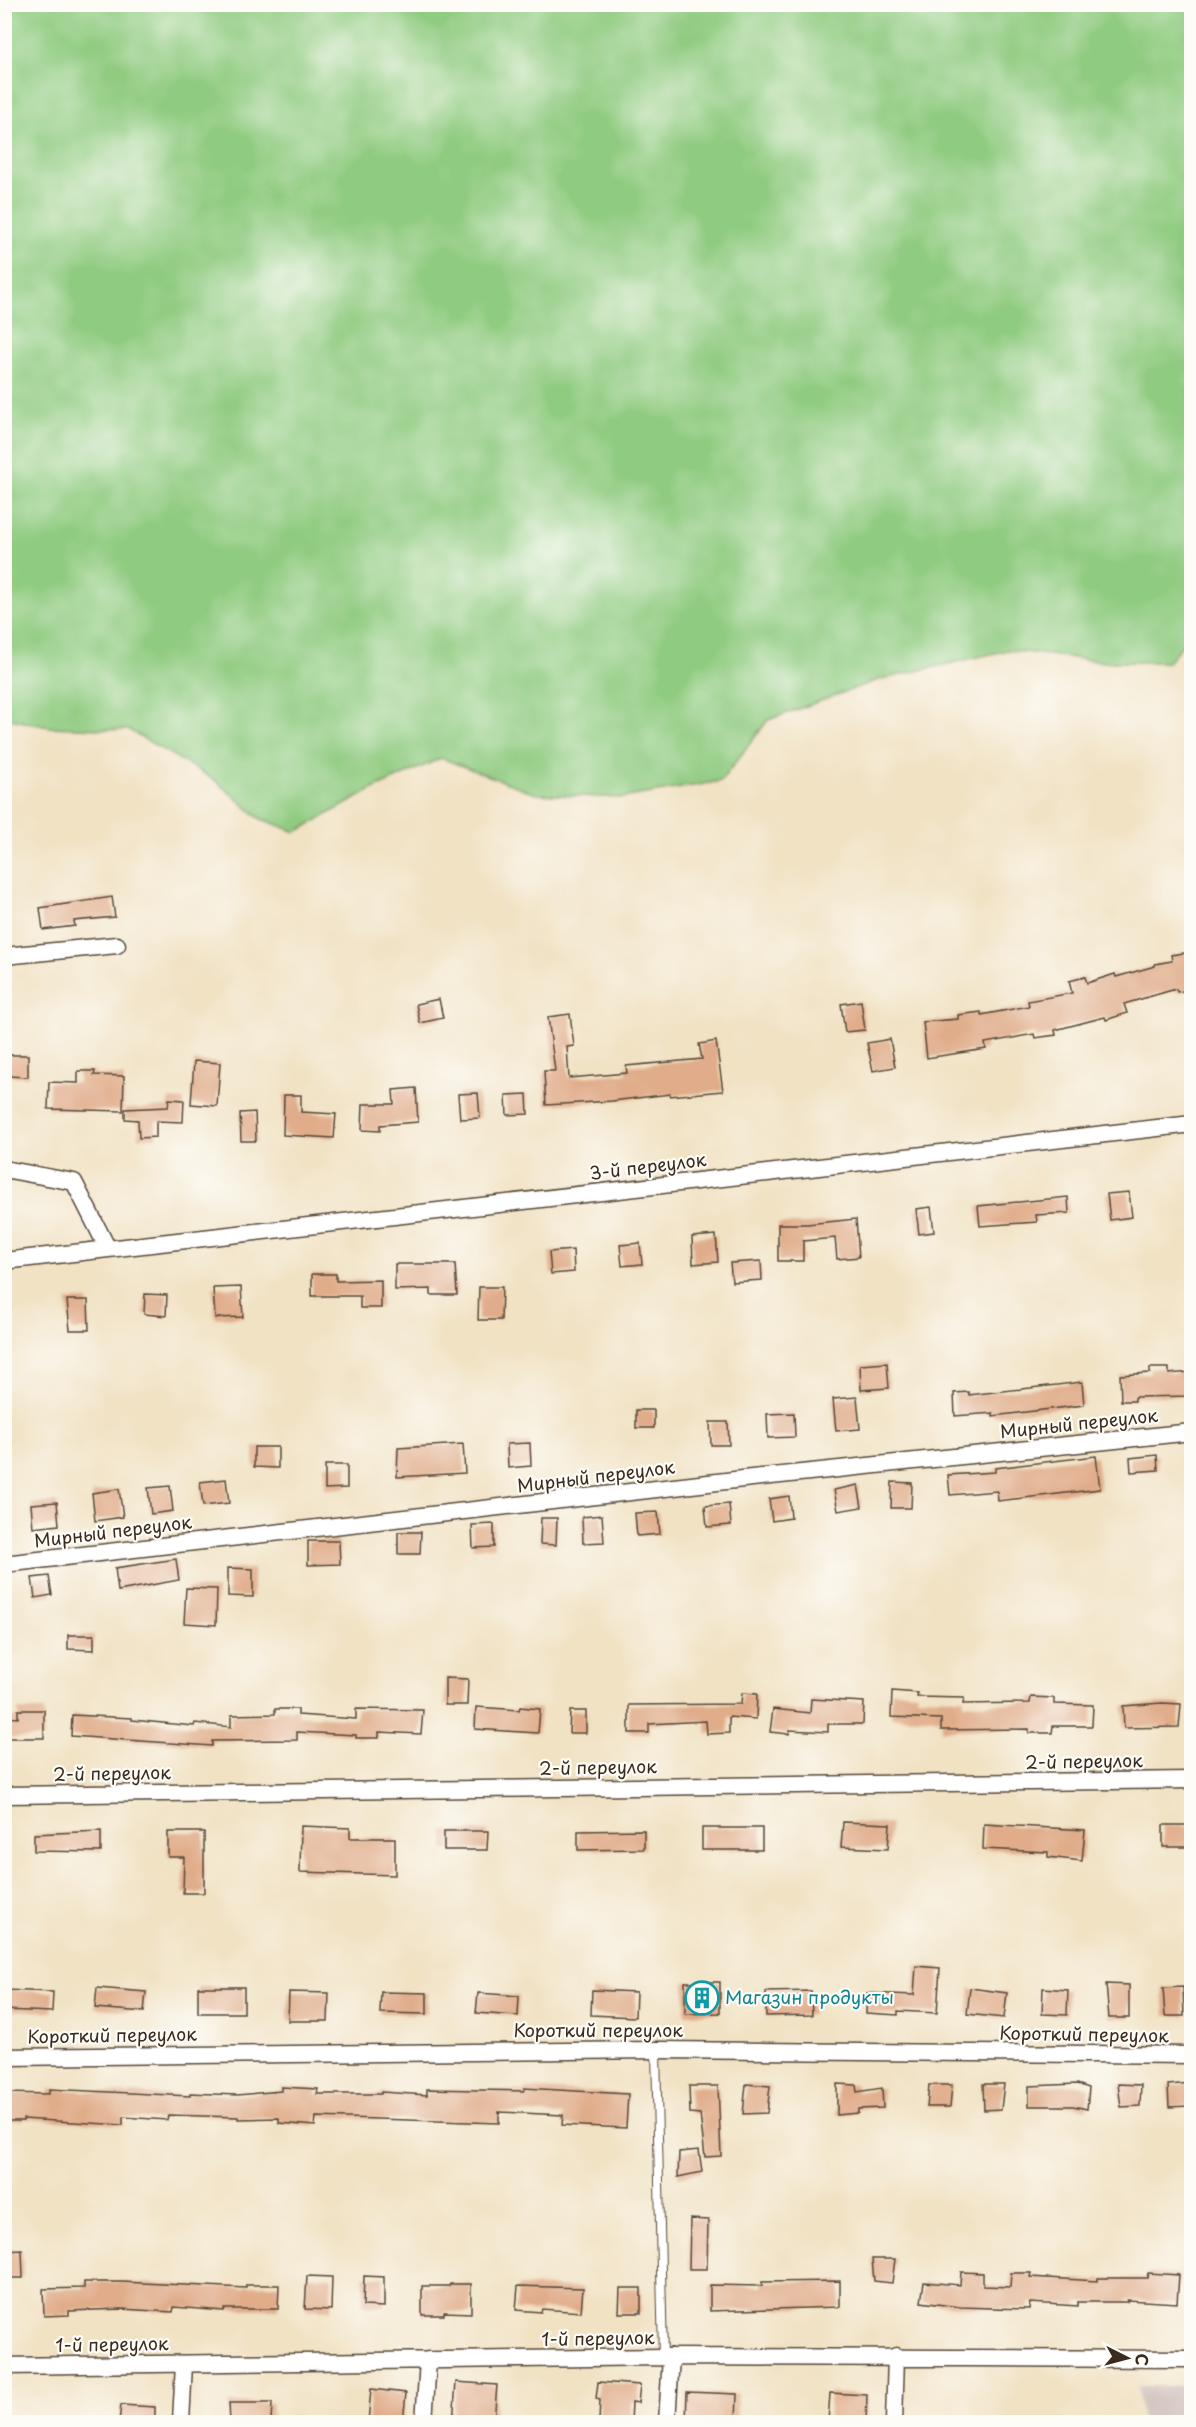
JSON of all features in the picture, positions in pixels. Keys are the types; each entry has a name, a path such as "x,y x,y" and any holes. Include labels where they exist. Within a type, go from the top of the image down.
{"street":[{"path":"4,956 117,945"},
{"name":"3-й переулок","path":"4,1261 1191,1124"},
{"path":"4,1169 74,1182 108,1249"},
{"name":"Мирный переулок","path":"4,1564 752,1478 1191,1432"},
{"name":"2-й переулок","path":"4,1795 1191,1780"},
{"name":"Короткий переулок","path":"4,2057 656,2050 1191,2055"},
{"path":"894,2422 896,2356"},
{"name":"1-й переулок","path":"4,2366 667,2357 896,2356 1191,2359"},
{"path":"667,2357 667,2422"},
{"path":"424,2422 428,2360"},
{"path":"181,2422 184,2364"}],"lane":[{"path":"656,2050 667,2357"}],"shaded area":[{"path":"1138,2386 1191,2386 1191,2422 1142,2422"}],"green space":[{"path":"5,4 1191,5 1191,635 1168,662 1106,662 1008,650 878,680 768,720 721,781 622,798 537,794 441,758 373,789 296,832 259,818 215,780 129,730 49,727 5,718"}],"building":[{"path":"112,897 115,917 74,921 75,926 43,930 40,908"},
{"path":"1191,952 1191,990 1177,992 1176,989 1124,1004 1127,1013 1106,1020 1105,1017 1055,1030 1056,1035 1035,1038 1034,1034 985,1043 986,1049 927,1058 923,1022 958,1019 958,1015 981,1012 981,1015 1029,1006 1028,1001 1072,993 1069,981 1085,977 1087,983 1115,974 1116,977 1172,961 1171,955"},
{"path":"439,999 443,1018 420,1023 416,1004"},
{"path":"861,1001 865,1030 845,1032 841,1004"},
{"path":"570,1014 574,1046 567,1047 569,1078 627,1073 626,1066 702,1059 699,1044 716,1041 723,1091 546,1105 544,1071 555,1071 548,1017"},
{"path":"890,1039 895,1067 873,1071 867,1043"},
{"path":"8,1055 28,1055 28,1077 7,1076"},
{"path":"194,1061 220,1063 217,1106 191,1104"},
{"path":"78,1071 95,1071 94,1075 124,1076 123,1111 48,1109 49,1082 78,1083"},
{"path":"416,1088 418,1122 380,1125 380,1131 362,1130 363,1104 394,1104 393,1090"},
{"path":"478,1093 480,1118 460,1119 458,1094"},
{"path":"527,1094 528,1114 507,1115 506,1095"},
{"path":"284,1095 301,1095 301,1112 336,1114 334,1138 283,1135"},
{"path":"169,1099 184,1100 183,1122 156,1121 156,1137 139,1138 138,1120 125,1119 125,1109 168,1107"},
{"path":"255,1112 256,1141 241,1141 240,1113"},
{"path":"1129,1192 1132,1217 1110,1220 1107,1194"},
{"path":"1068,1197 1069,1213 1036,1215 1037,1222 980,1226 978,1206"},
{"path":"931,1207 934,1232 919,1234 916,1209"},
{"path":"856,1219 859,1257 837,1259 835,1238 803,1241 803,1261 778,1261 778,1224 807,1224"},
{"path":"716,1235 718,1262 693,1264 692,1237"},
{"path":"640,1243 642,1264 622,1266 620,1245"},
{"path":"573,1250 574,1272 551,1274 549,1252"},
{"path":"761,1261 762,1280 732,1282 730,1263"},
{"path":"395,1264 455,1264 457,1295 431,1295 431,1289 395,1290"},
{"path":"312,1274 336,1274 336,1281 381,1280 381,1308 360,1308 360,1296 312,1296"},
{"path":"241,1287 243,1317 215,1318 213,1288"},
{"path":"479,1287 502,1287 501,1320 478,1320"},
{"path":"145,1294 167,1295 166,1316 144,1314"},
{"path":"67,1300 88,1300 89,1330 70,1330"},
{"path":"887,1363 889,1388 861,1390 860,1365"},
{"path":"1150,1368 1169,1368 1169,1374 1191,1372 1191,1396 1135,1397 1135,1401 1121,1401 1120,1375 1150,1373"},
{"path":"1082,1382 1084,1405 993,1416 993,1413 955,1416 954,1393 969,1392 969,1395"},
{"path":"857,1397 860,1429 836,1431 833,1399"},
{"path":"636,1410 654,1410 654,1428 636,1428"},
{"path":"794,1413 795,1437 768,1438 767,1414"},
{"path":"710,1422 728,1422 729,1445 711,1445"},
{"path":"530,1443 531,1466 508,1468 507,1444"},
{"path":"463,1444 465,1473 397,1477 398,1448"},
{"path":"254,1447 278,1447 278,1468 254,1467"},
{"path":"1157,1455 1158,1470 1131,1472 1130,1458"},
{"path":"1096,1456 1100,1489 998,1501 997,1491 950,1495 948,1475 995,1472 995,1468"},
{"path":"325,1465 347,1465 347,1488 325,1489"},
{"path":"226,1479 229,1503 203,1506 200,1482"},
{"path":"892,1482 912,1483 911,1508 891,1508"},
{"path":"858,1485 862,1507 838,1511 834,1490"},
{"path":"170,1486 173,1511 151,1514 148,1488"},
{"path":"119,1489 123,1517 95,1521 92,1493"},
{"path":"789,1496 791,1518 772,1521 769,1499"},
{"path":"57,1502 59,1525 33,1528 31,1504"},
{"path":"729,1504 731,1525 707,1527 705,1506"},
{"path":"658,1512 660,1534 637,1536 635,1513"},
{"path":"602,1515 604,1542 583,1543 582,1517"},
{"path":"541,1518 557,1518 556,1545 540,1544"},
{"path":"494,1524 494,1547 473,1548 472,1525"},
{"path":"398,1532 421,1532 420,1554 398,1554"},
{"path":"308,1541 339,1541 340,1564 308,1565"},
{"path":"176,1559 179,1580 118,1591 115,1568"},
{"path":"228,1568 253,1569 253,1597 228,1596"},
{"path":"49,1576 52,1595 35,1598 32,1578"},
{"path":"186,1588 217,1589 216,1625 184,1623"},
{"path":"68,1635 94,1635 94,1650 68,1649"},
{"path":"445,1678 468,1679 467,1705 445,1705"},
{"path":"892,1691 918,1693 917,1697 964,1698 963,1704 1030,1703 1031,1697 1054,1698 1054,1704 1093,1705 1092,1726 1053,1726 1052,1733 1029,1733 1029,1729 941,1730 941,1719 891,1717"},
{"path":"742,1693 757,1694 756,1719 729,1717 729,1733 707,1734 706,1721 649,1724 649,1733 629,1733 629,1705 741,1704"},
{"path":"811,1699 864,1702 863,1724 828,1724 828,1732 789,1730 789,1734 770,1732 773,1709 810,1713"},
{"path":"1181,1704 1179,1727 1124,1728 1123,1706"},
{"path":"476,1707 540,1709 538,1733 475,1729"},
{"path":"275,1709 298,1709 298,1715 356,1719 356,1709 423,1710 421,1734 379,1732 379,1738 356,1738 356,1735 297,1732 297,1740 212,1741 212,1746 71,1736 72,1715 231,1727 231,1715 275,1714"},
{"path":"18,1710 44,1710 44,1738 4,1738 4,1717 18,1718"},
{"path":"570,1711 586,1711 586,1733 569,1733"},
{"path":"843,1822 890,1824 888,1849 841,1847"},
{"path":"984,1824 1085,1830 1082,1861 1048,1857 1048,1852 983,1849"},
{"path":"1163,1825 1191,1825 1191,1847 1163,1847"},
{"path":"301,1826 350,1828 350,1838 395,1838 395,1875 300,1872"},
{"path":"702,1828 762,1828 762,1850 702,1850"},
{"path":"644,1830 644,1849 578,1850 578,1831"},
{"path":"101,1831 101,1852 34,1851 34,1834"},
{"path":"444,1831 488,1831 487,1850 444,1850"},
{"path":"168,1832 204,1832 204,1893 183,1893 184,1857 168,1857"},
{"path":"916,1966 940,1968 937,2013 898,2011 898,2015 866,2013 867,1993 914,1995"},
{"name":"Магазин продукты","path":"685,1982 720,1982 720,2013 685,2014"},
{"path":"1106,1984 1129,1985 1129,2018 1109,2018"},
{"path":"198,1987 244,1987 244,2013 198,2013"},
{"path":"1183,1987 1184,2016 1165,2016 1163,1988"},
{"path":"97,1988 146,1992 144,2012 95,2008"},
{"path":"970,1988 1007,1993 1004,2018 967,2014"},
{"path":"1043,1988 1068,1990 1067,2015 1042,2014"},
{"path":"4,1990 53,1992 52,2012 4,2010"},
{"path":"592,1990 636,1992 635,2017 591,2015"},
{"path":"811,1991 812,2015 766,2016 766,1992"},
{"path":"289,1992 329,1993 328,2021 288,2021"},
{"path":"381,1992 427,1993 427,2014 380,2013"},
{"path":"478,1993 519,1996 518,2016 476,2013"},
{"path":"1191,2083 1189,2106 1169,2107 1168,2085"},
{"path":"746,2084 770,2086 767,2113 743,2114"},
{"path":"837,2084 856,2085 857,2092 882,2088 883,2108 858,2109 858,2113 837,2115"},
{"path":"983,2084 1004,2084 1001,2109 984,2110"},
{"path":"1077,2084 1089,2088 1087,2109 1073,2106 1029,2106 1029,2086"},
{"path":"1118,2084 1141,2085 1140,2106 1121,2107"},
{"path":"929,2085 952,2085 950,2107 927,2107"},
{"path":"689,2086 718,2086 721,2156 705,2157 700,2114 690,2113"},
{"path":"281,2087 318,2089 317,2094 381,2094 381,2092 427,2095 427,2089 524,2091 524,2088 628,2094 626,2128 562,2125 563,2115 499,2112 499,2123 316,2117 315,2126 279,2123 279,2118 238,2119 238,2117 168,2115 167,2120 123,2117 123,2125 23,2119 23,2121 4,2121 4,2093 49,2094 49,2089 190,2096 190,2093 237,2095 281,2091"},
{"path":"699,2150 702,2172 678,2177 679,2152"},
{"path":"690,2219 708,2220 707,2269 689,2269"},
{"path":"22,2250 23,2278 4,2278 4,2251"},
{"path":"872,2259 895,2259 892,2283 874,2281"},
{"path":"961,2272 983,2273 983,2286 1010,2287 1011,2273 1031,2273 1030,2277 1097,2281 1097,2278 1147,2278 1148,2273 1179,2275 1177,2303 1127,2300 1127,2302 1078,2302 1078,2306 1030,2303 1029,2309 960,2307 921,2302 924,2282 960,2285"},
{"path":"307,2276 332,2277 331,2310 305,2309"},
{"path":"364,2276 384,2277 384,2307 363,2306"},
{"path":"840,2281 840,2307 710,2311 710,2285 762,2286 762,2282"},
{"path":"84,2282 246,2288 246,2285 279,2285 278,2309 224,2309 224,2311 174,2307 173,2312 121,2309 69,2311 69,2315 44,2316 43,2289 84,2288"},
{"path":"450,2284 471,2284 471,2313 444,2312 444,2315 422,2315 422,2286 449,2286"},
{"path":"518,2286 583,2288 581,2312 516,2310"},
{"path":"620,2288 641,2288 641,2313 619,2313"},
{"path":"456,2382 497,2385 494,2422 453,2422"},
{"path":"598,2382 640,2385 638,2403 632,2402 631,2422 599,2422 600,2400 596,2399"},
{"path":"371,2389 406,2393 403,2422 368,2422"},
{"path":"687,2392 737,2394 736,2422 686,2422"},
{"path":"830,2393 867,2395 866,2422 828,2422"},
{"path":"229,2403 272,2403 271,2422 230,2422"},
{"path":"121,2405 155,2407 155,2422 119,2422"}],"place":[{"name":"Магазин продукты","path":"702,1998"}]}
